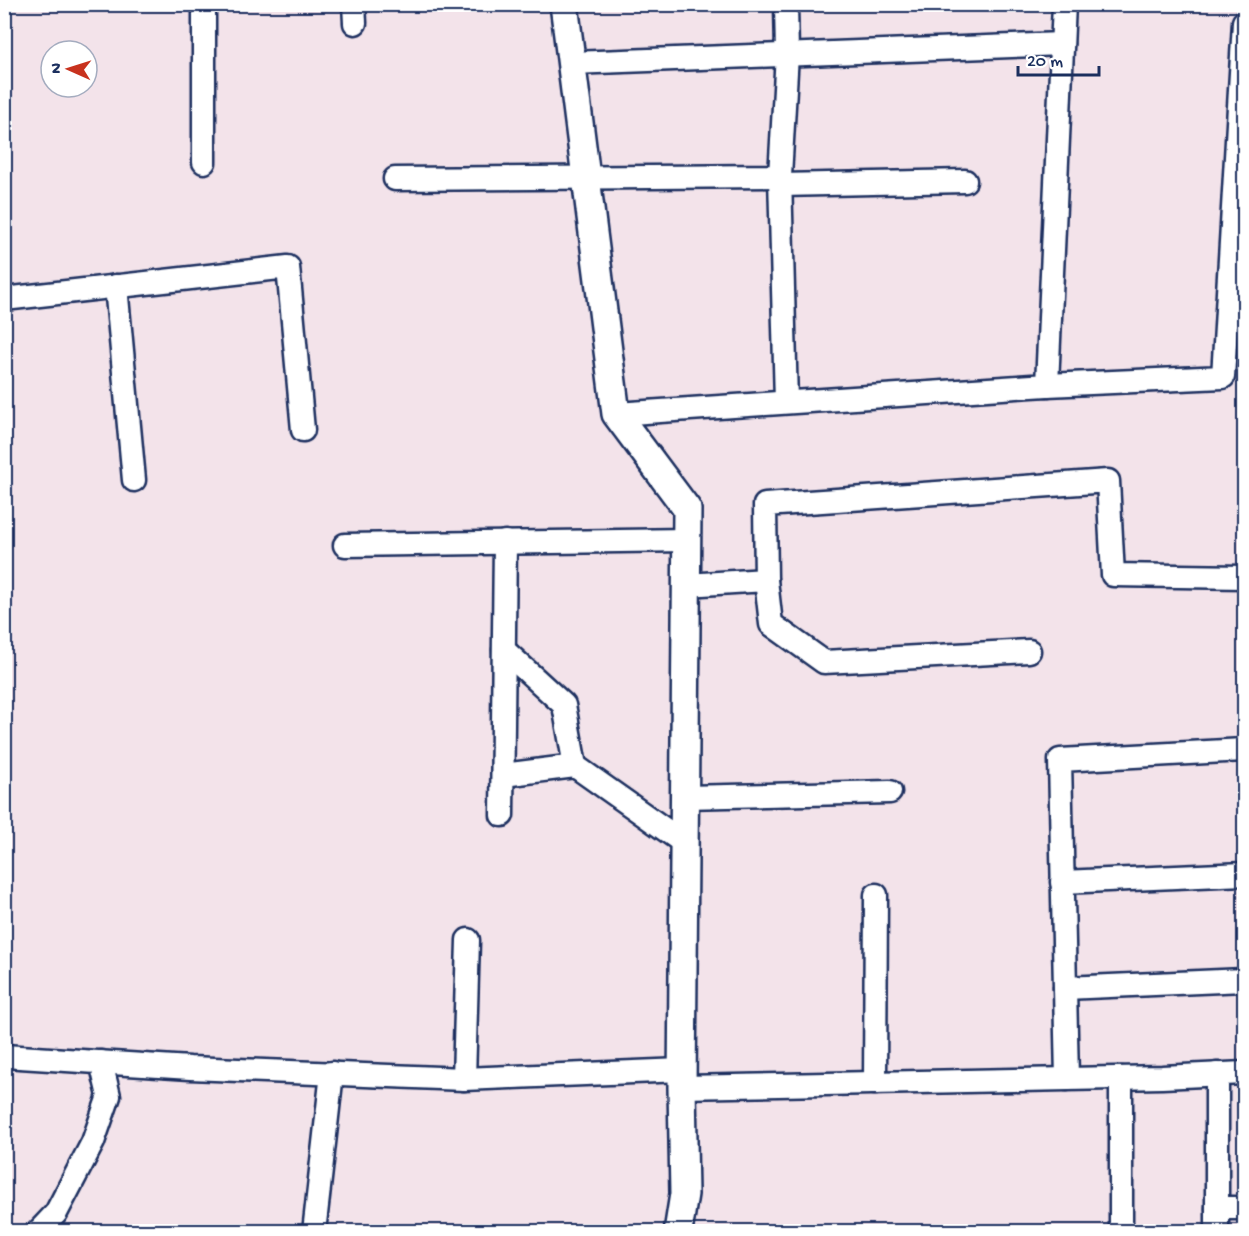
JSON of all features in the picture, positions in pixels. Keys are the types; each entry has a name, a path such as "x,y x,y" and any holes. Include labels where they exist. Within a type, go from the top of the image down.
{"street":[{"path":"204,4 204,162"},
{"path":"564,4 616,414 687,509 682,1078 684,1194 678,1232"},
{"path":"786,4 787,54 780,180 786,402"},
{"path":"1047,385 1064,4"},
{"path":"616,414 1047,385 1223,376 1236,297 1245,22"},
{"path":"572,63 1062,44"},
{"path":"395,179 586,177 964,181"},
{"path":"4,299 288,267 303,430"},
{"path":"116,286 134,480"},
{"path":"1029,651 824,662 771,624 766,580 765,505 1108,481 1113,575 1245,577"},
{"path":"345,545 687,540"},
{"path":"502,815 505,543"},
{"path":"686,585 766,580"},
{"path":"504,650 564,705 575,766"},
{"path":"1067,1079 1060,760 1245,750"},
{"path":"503,775 575,766 684,843"},
{"path":"685,797 890,792"},
{"path":"1062,882 1245,874"},
{"path":"875,1083 876,895"},
{"path":"464,1079 468,940"},
{"path":"1065,988 1245,980"},
{"path":"4,1056 190,1068 464,1079 682,1078 875,1083 1245,1073"},
{"path":"38,1232 56,1213 93,1142 109,1096 102,1062"},
{"path":"314,1232 332,1074"},
{"path":"1217,1074 1217,1232"},
{"path":"1121,1078 1121,1232"},
{"path":"1217,1208 1245,1208"}]}
